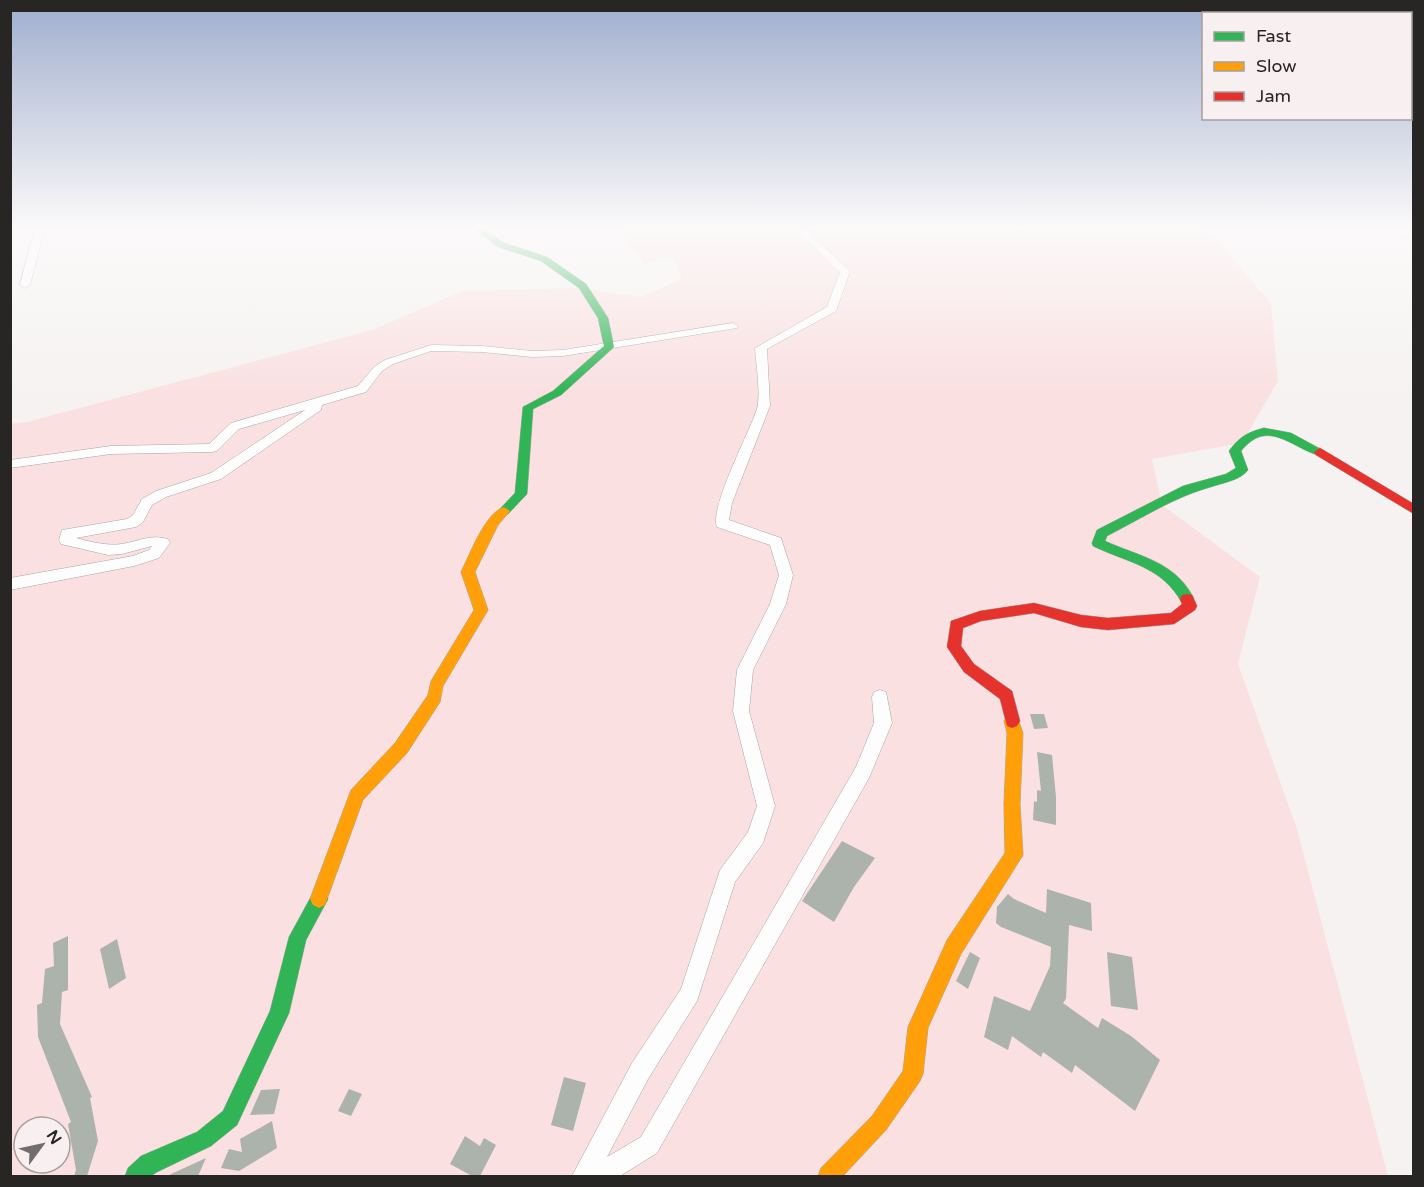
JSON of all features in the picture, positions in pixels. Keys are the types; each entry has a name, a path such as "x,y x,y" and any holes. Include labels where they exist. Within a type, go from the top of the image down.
{"street":[{"path":"578,282 583,286 603,318 609,347"},
{"path":"584,1176 640,1071 690,994 728,877 756,837 766,806 741,711 745,670 778,604 786,575 776,542 722,523 725,503 764,406 761,348 832,309 841,282"},
{"path":"10,464 87,453 174,447 212,448 235,426 362,389 378,369 389,362 431,348 482,349 532,354 609,347 733,326"},
{"path":"136,1176 149,1164 204,1139 230,1118 279,1013 298,937 318,903 357,795 401,748 435,697 436,686 481,610 468,572 493,522 521,495 528,407 557,393 609,347"},
{"path":"10,584 126,563 154,554 163,543 155,539 120,549 95,548 66,540 67,534 131,523 138,518 147,502 161,494 216,476 329,398"},
{"path":"829,1176 879,1123 913,1074 918,1027 954,946 1014,855 1015,733 1007,696 969,668 954,647 956,625 980,616 1034,608 1081,621 1108,624 1174,618 1190,606 1185,590 1171,573 1144,560 1110,551 1098,543 1101,533 1187,489 1230,477 1242,470 1235,451 1241,441 1257,431 1273,431 1297,441 1413,510"},
{"path":"598,1176 649,1145 863,772 883,723 880,697"}],"shaded area":[{"path":"674,282 1253,282 1271,304 1278,381 1242,443 1152,459 1162,505 1260,577 1238,664 1297,829 1388,1176 11,1176 10,424 27,422 372,330 463,291 575,288 641,297"}],"building":[{"path":"1030,714 1044,714 1048,728 1034,729"},
{"path":"1037,752 1052,755 1056,825 1033,820 1037,790 1041,791"},
{"path":"842,841 875,858 854,887 834,922 802,901"},
{"path":"1047,889 1091,903 1092,931 1069,925 1066,999 1063,1003 1098,1028 1102,1018 1131,1036 1160,1060 1135,1111 1075,1065 1072,1073 1043,1052 1041,1057 1012,1036 1008,1050 984,1037 994,996 1030,1011 1050,966 1051,947 1001,927 996,923 997,907 1008,894 1046,913"},
{"path":"68,936 68,990 62,992 60,1024 92,1097 90,1098 98,1141 87,1176 74,1176 76,1170 72,1147 72,1115 68,1115 38,1037 37,1005 42,1003 45,969 54,966 53,943"},
{"path":"117,939 126,978 109,989 100,949"},
{"path":"970,952 980,958 968,989 956,981"},
{"path":"1107,952 1132,957 1138,1010 1111,1006"},
{"path":"564,1077 586,1083 573,1131 551,1125"},
{"path":"280,1089 274,1114 250,1115 261,1090"},
{"path":"349,1089 362,1094 351,1116 338,1111"},
{"path":"272,1121 277,1148 239,1171 221,1168 229,1149 242,1152 240,1139"},
{"path":"465,1136 480,1146 484,1138 496,1145 480,1176 472,1176 450,1164"},
{"path":"206,1158 198,1176 169,1176 171,1174"}],"traffic: fast":[{"path":"504,511 521,494 528,407 557,393 609,347 603,318 583,286 578,282"},
{"path":"1187,599 1180,587 1161,570 1098,543 1101,533 1187,489 1230,477 1242,470 1235,451 1244,440 1254,434 1264,432 1287,436 1320,452"},
{"path":"136,1176 149,1164 204,1139 230,1118 279,1013 298,937 319,899"}],"traffic: slow":[{"path":"319,899 357,795 401,748 435,697 436,685 481,610 468,572 493,522 504,511"},
{"path":"829,1176 879,1123 913,1074 918,1027 954,947 1014,855 1012,804 1015,733 1012,721"}],"traffic: jam":[{"path":"1320,452 1414,510"},
{"path":"1012,721 1007,696 969,668 954,647 956,625 980,616 1034,608 1081,621 1108,624 1174,618 1190,606 1187,599"}]}
